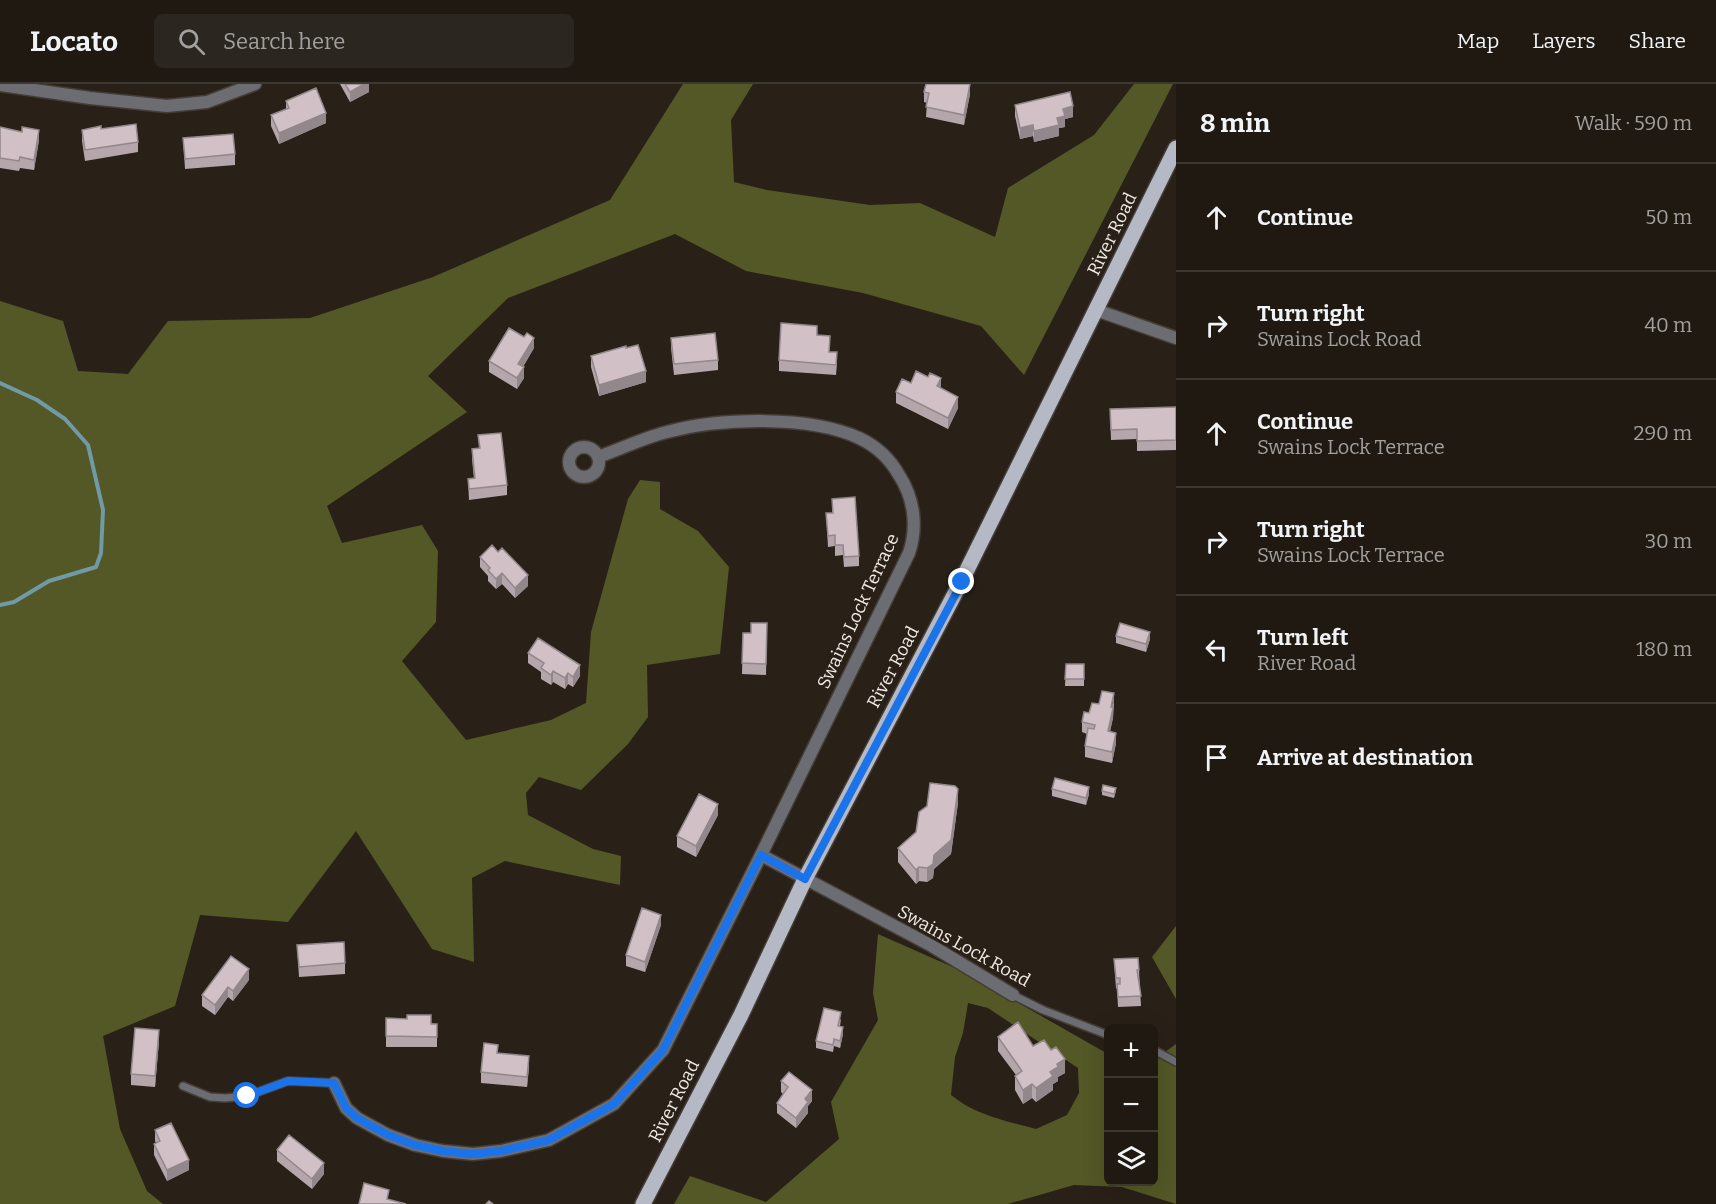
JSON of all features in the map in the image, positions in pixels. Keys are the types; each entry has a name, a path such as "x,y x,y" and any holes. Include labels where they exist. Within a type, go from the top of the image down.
{"main road":[{"name":"River Road","path":"643,1204 741,1015 805,879 962,582 1176,148"}],"street":[{"path":"0,85 167,106 207,102 255,84"},
{"path":"1096,310 1176,338"},
{"name":"Swains Lock Terrace","path":"334,1083 346,1108 357,1118 388,1135 415,1145 472,1154 501,1151 549,1140 614,1104 663,1050 761,855 909,553 913,540 914,526 907,487 894,465 881,452 861,439 840,431 805,424 763,421 705,425 666,432 598,457"},
{"path":"761,855 805,879"},
{"name":"Swains Lock Road","path":"805,879 932,946 1013,995"}],"lane":[{"name":"Swains Lock Road","path":"1013,995 1042,1010 1104,1033"},
{"path":"1158,1052 1176,1062"},
{"path":"183,1086 210,1097 225,1098 247,1096 288,1081 334,1083"}],"green space":[{"path":"683,84 753,84 731,120 734,182 767,190 870,205 920,203 995,237 1008,188 1094,135 1134,84 1173,84 1024,375 981,326 863,293 746,271 675,234 508,298 428,376 467,412 327,506 342,543 422,525 438,551 436,622 402,661 466,740 551,720 586,703 591,632 628,499 640,480 660,482 660,509 698,531 729,567 720,654 647,665 648,717 628,744 581,790 539,777 526,793 528,815 593,849 621,856 620,885 505,861 472,878 474,962 432,949 356,831 288,922 200,915 175,1006 103,1036 120,1129 147,1191 163,1204 0,1204 0,301 63,321 78,371 128,374 168,321 310,318 433,277 610,200"},
{"path":"1176,926 1176,999 1152,957"},
{"path":"878,934 964,972 1104,1052 1104,1186 1158,1186 1158,1057 1176,1044 1176,1204 1122,1187 1074,1185 1008,1204 674,1204 690,1176 766,1202 839,1139 831,1102 878,1020 873,993","holes":["968,1003 988,1008 1078,1068 1079,1093 1067,1115 1036,1129 970,1108 951,1095 955,1057 963,1033"]}],"building":[{"path":"345,84 364,84 350,92"},
{"path":"926,84 970,84 964,115 926,107 929,93 924,92"},
{"path":"316,88 326,113 279,133 271,115 289,108 286,101"},
{"path":"1070,92 1073,106 1063,109 1065,116 1057,118 1059,125 1034,131 1033,125 1020,128 1015,105"},
{"path":"136,124 138,142 85,150 82,130 101,126 101,129"},
{"path":"0,127 22,132 22,127 39,130 34,160 20,157 19,161 0,158"},
{"path":"233,134 235,154 185,159 183,138"},
{"path":"781,323 817,326 817,335 830,336 829,352 837,352 836,365 779,360"},
{"path":"509,328 524,337 527,333 534,338 518,364 524,367 517,378 489,361"},
{"path":"715,333 718,360 674,364 671,338"},
{"path":"638,345 646,371 599,385 591,356"},
{"path":"916,371 928,377 930,373 941,378 937,386 958,397 948,418 896,392 902,379 911,383"},
{"path":"1176,407 1176,440 1137,441 1137,429 1111,430 1110,409"},
{"path":"501,433 507,485 469,489 468,479 475,478 472,449 480,448 478,435"},
{"path":"855,497 859,556 844,557 843,545 835,545 835,535 828,536 826,513 833,513 832,499"},
{"path":"492,545 498,552 502,548 528,575 515,588 502,573 496,579 480,557"},
{"path":"751,623 767,623 766,664 742,663 743,633 751,633"},
{"path":"1120,623 1150,632 1146,644 1116,636"},
{"path":"538,638 580,665 573,677 568,673 565,678 553,671 551,675 541,668 544,663 528,653"},
{"path":"1066,664 1084,664 1084,679 1065,679"},
{"path":"1102,691 1114,693 1108,731 1116,733 1112,752 1085,746 1088,728 1094,729 1095,725 1082,722 1084,712 1089,713 1092,703 1099,704"},
{"path":"1055,778 1089,787 1086,798 1052,789"},
{"path":"930,783 955,786 958,789 951,840 934,855 933,864 927,868 919,867 916,870 898,848 916,832 919,812 927,806"},
{"path":"1103,785 1116,788 1114,794 1102,791"},
{"path":"699,794 718,804 696,846 677,836"},
{"path":"642,908 661,915 645,962 626,955"},
{"path":"344,942 345,963 299,967 297,945"},
{"path":"231,956 249,969 233,991 228,987 215,1005 202,995"},
{"path":"1138,958 1139,970 1137,970 1141,996 1118,997 1117,984 1120,984 1120,978 1116,978 1114,959"},
{"path":"824,1008 841,1012 838,1026 843,1027 840,1041 834,1039 833,1045 816,1041"},
{"path":"407,1015 431,1015 431,1024 437,1024 437,1037 386,1036 386,1018 407,1019"},
{"path":"1018,1022 1033,1046 1044,1040 1051,1050 1056,1047 1065,1059 1050,1072 1053,1076 1036,1088 1032,1084 1023,1090 1015,1076 1022,1071 998,1037"},
{"path":"135,1028 159,1030 155,1076 131,1074"},
{"path":"484,1043 498,1045 497,1053 529,1056 527,1077 481,1072"},
{"path":"789,1072 812,1090 805,1099 808,1102 796,1118 777,1103 788,1087 781,1081"},
{"path":"171,1123 189,1160 167,1170 154,1144 160,1141 155,1130"},
{"path":"289,1135 324,1163 312,1179 277,1150"},
{"path":"364,1183 389,1190 387,1199 406,1204 359,1204"}],"waterway":[{"path":"0,383 37,400 65,419 88,445 103,510 101,553 96,567 49,581 14,602 0,605"}],"route":[{"path":"247,1096 288,1081 334,1083 346,1108 357,1118 388,1135 415,1145 472,1154 501,1151 549,1140 614,1104 663,1050 761,855 805,879 962,582"}]}
